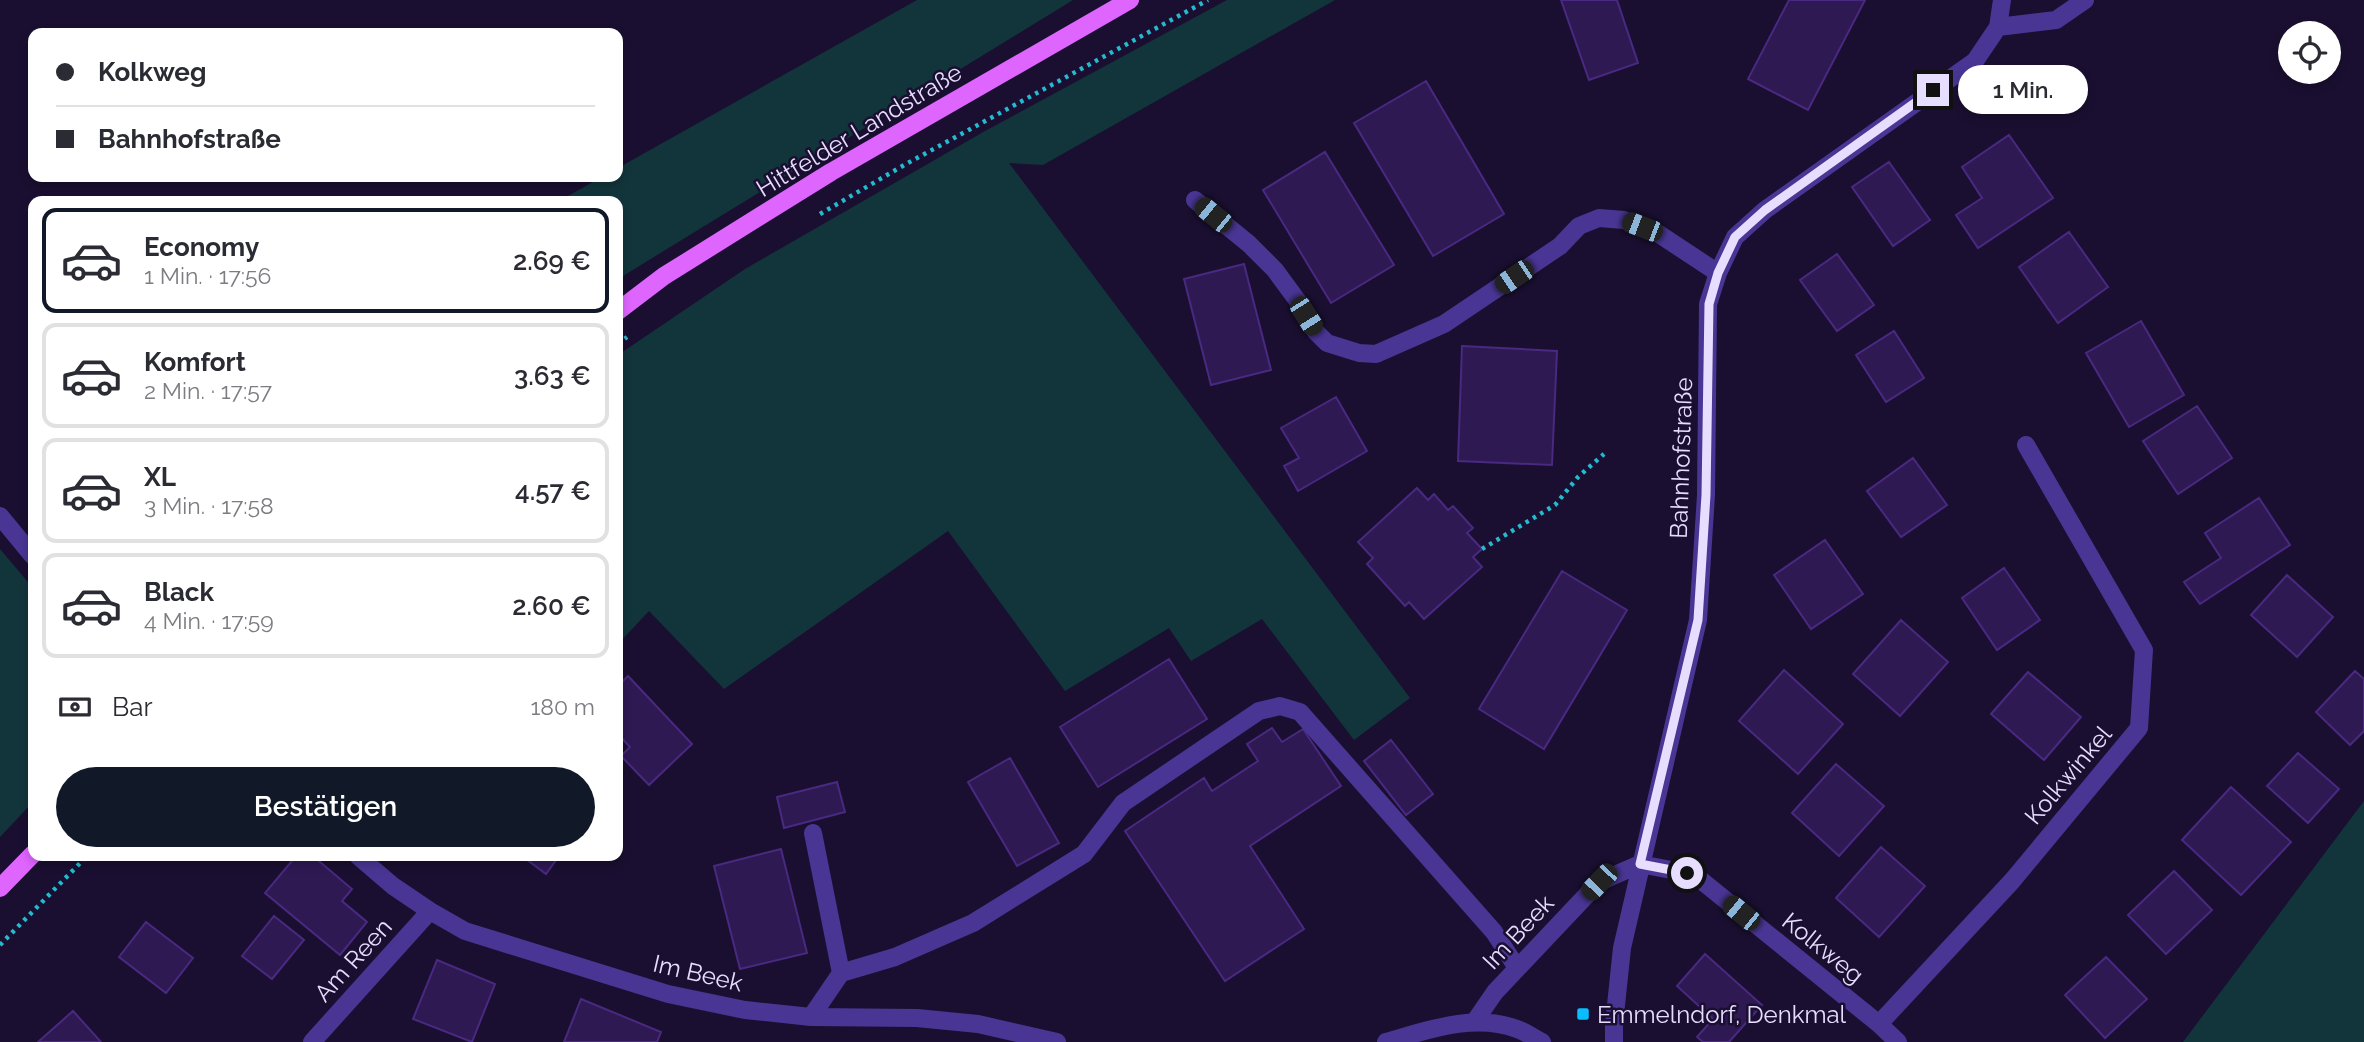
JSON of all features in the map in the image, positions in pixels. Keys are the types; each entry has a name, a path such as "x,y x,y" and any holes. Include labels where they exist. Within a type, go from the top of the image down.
{"main road":[{"name":"Hittfelder Landstraße","path":"623,307 664,276 831,172 1130,0"},
{"path":"0,888 28,858"}],"street":[{"name":"Bahnhofstraße","path":"1614,1042 1622,948 1698,620 1706,495 1709,304 1718,273 1735,237 1765,210 1975,61 1998,27 2002,0"},
{"path":"1998,27 2056,20 2085,0"},
{"path":"1195,200 1249,244 1275,270 1327,343 1359,353 1376,354 1444,324 1560,246 1579,226 1599,218 1624,220 1659,234 1718,273"},
{"name":"Kolkwinkel","path":"1879,1024 2012,881 2139,728 2144,650 2026,445"},
{"path":"0,516 28,550"},
{"path":"811,1017 841,973 895,957 973,923 1084,854 1123,803 1259,711 1280,706 1300,712 1494,932 1517,968"},
{"path":"813,833 841,973"},
{"name":"Im Beek","path":"364,861 393,886 465,931 668,994 745,1010 811,1017 917,1018 978,1024 1057,1042"},
{"name":"Im Beek","path":"1475,1021 1495,992 1599,882 1640,864"},
{"name":"Kolkweg","path":"1640,864 1687,873 1702,881 1898,1042"},
{"name":"Am Reen","path":"312,1042 430,911"},
{"path":"1386,1042 1433,1028 1475,1021 1516,1028 1542,1042"}],"path":[{"path":"812,219 906,164 1208,0"},
{"path":"623,340 629,336"},
{"path":"1482,549 1555,505 1578,477 1604,454"},
{"path":"0,945 82,861"}],"green space":[{"path":"917,0 1073,0 623,276 623,196 568,196 593,182 623,182 623,165"},
{"path":"1227,0 1335,0 1043,165 1009,163 1410,698 1354,740 1262,619 1191,661 1169,628 1065,691 948,531 724,689 649,611 623,639 623,352 745,269 985,131"},
{"path":"0,549 28,582 28,807 0,837"},
{"path":"2364,801 2364,1042 2183,1042"}],"building":[{"path":"1561,0 1617,0 1638,63 1589,80"},
{"path":"1789,0 1865,0 1808,110 1748,79"},
{"path":"1426,81 1504,214 1433,256 1354,123"},
{"path":"2009,135 2053,198 1978,248 1956,215 1982,198 1962,167"},
{"path":"1325,152 1394,265 1331,303 1263,190"},
{"path":"1889,162 1930,220 1893,246 1852,187"},
{"path":"2069,232 2108,287 2058,323 2019,267"},
{"path":"1837,254 1874,305 1837,331 1800,280"},
{"path":"1244,264 1271,370 1211,385 1184,279"},
{"path":"2141,321 2184,395 2129,427 2086,353"},
{"path":"1894,331 1924,378 1886,402 1856,355"},
{"path":"1462,346 1557,351 1552,465 1458,461"},
{"path":"1336,397 1367,451 1298,491 1284,466 1299,458 1281,428"},
{"path":"2197,406 2232,458 2178,494 2143,441"},
{"path":"1913,458 1947,505 1901,537 1867,491"},
{"path":"1417,488 1428,500 1434,494 1448,510 1453,506 1473,528 1467,533 1482,549 1473,557 1482,567 1424,619 1409,602 1405,606 1367,564 1373,558 1358,542"},
{"path":"2259,498 2290,545 2200,604 2184,582 2221,558 2205,533"},
{"path":"1825,540 1863,594 1811,629 1774,575"},
{"path":"2004,568 2040,620 1997,650 1962,598"},
{"path":"1562,571 1627,610 1544,749 1479,709"},
{"path":"2287,575 2333,617 2297,657 2251,615"},
{"path":"1901,620 1948,662 1900,716 1853,674"},
{"path":"1169,659 1207,719 1098,787 1060,727"},
{"path":"1784,670 1843,724 1798,774 1739,721"},
{"path":"2355,671 2364,679 2364,731 2350,745 2316,712"},
{"path":"2028,672 2081,717 2044,760 1991,714"},
{"path":"628,676 692,744 649,785 623,758 623,754 630,747 623,739 623,681"},
{"path":"1272,728 1282,742 1303,729 1341,786 1250,846 1304,929 1225,981 1125,831 1204,778 1212,791 1258,761 1247,744"},
{"path":"1391,740 1433,794 1406,815 1364,761"},
{"path":"2298,753 2339,789 2308,823 2267,786"},
{"path":"1010,758 1059,843 1017,866 968,782"},
{"path":"1836,764 1884,806 1839,856 1792,813"},
{"path":"837,782 845,812 784,828 777,797"},
{"path":"2231,787 2291,842 2241,895 2182,840"},
{"path":"1881,847 1925,886 1879,937 1836,898"},
{"path":"781,849 807,953 740,969 714,866"},
{"path":"292,861 319,861 352,889 342,901 367,922 340,955 265,893"},
{"path":"529,861 555,861 546,874"},
{"path":"2174,871 2212,910 2166,954 2128,915"},
{"path":"274,916 304,940 272,979 242,956"},
{"path":"146,922 193,958 166,993 119,957"},
{"path":"1705,954 1762,1005 1729,1042 1703,1042 1697,1037 1713,1019 1677,986"},
{"path":"2106,957 2147,999 2105,1038 2065,995"},
{"path":"437,960 495,984 472,1042 413,1019"},
{"path":"581,999 661,1032 657,1042 564,1042"},
{"path":"73,1011 101,1042 38,1042"}],"place":[{"name":"Emmelndorf, Denkmal","path":"1583,1014"}],"route":[{"path":"1687,873 1640,864 1698,620 1706,495 1709,304 1718,273 1735,237 1765,210 1933,90"}]}
